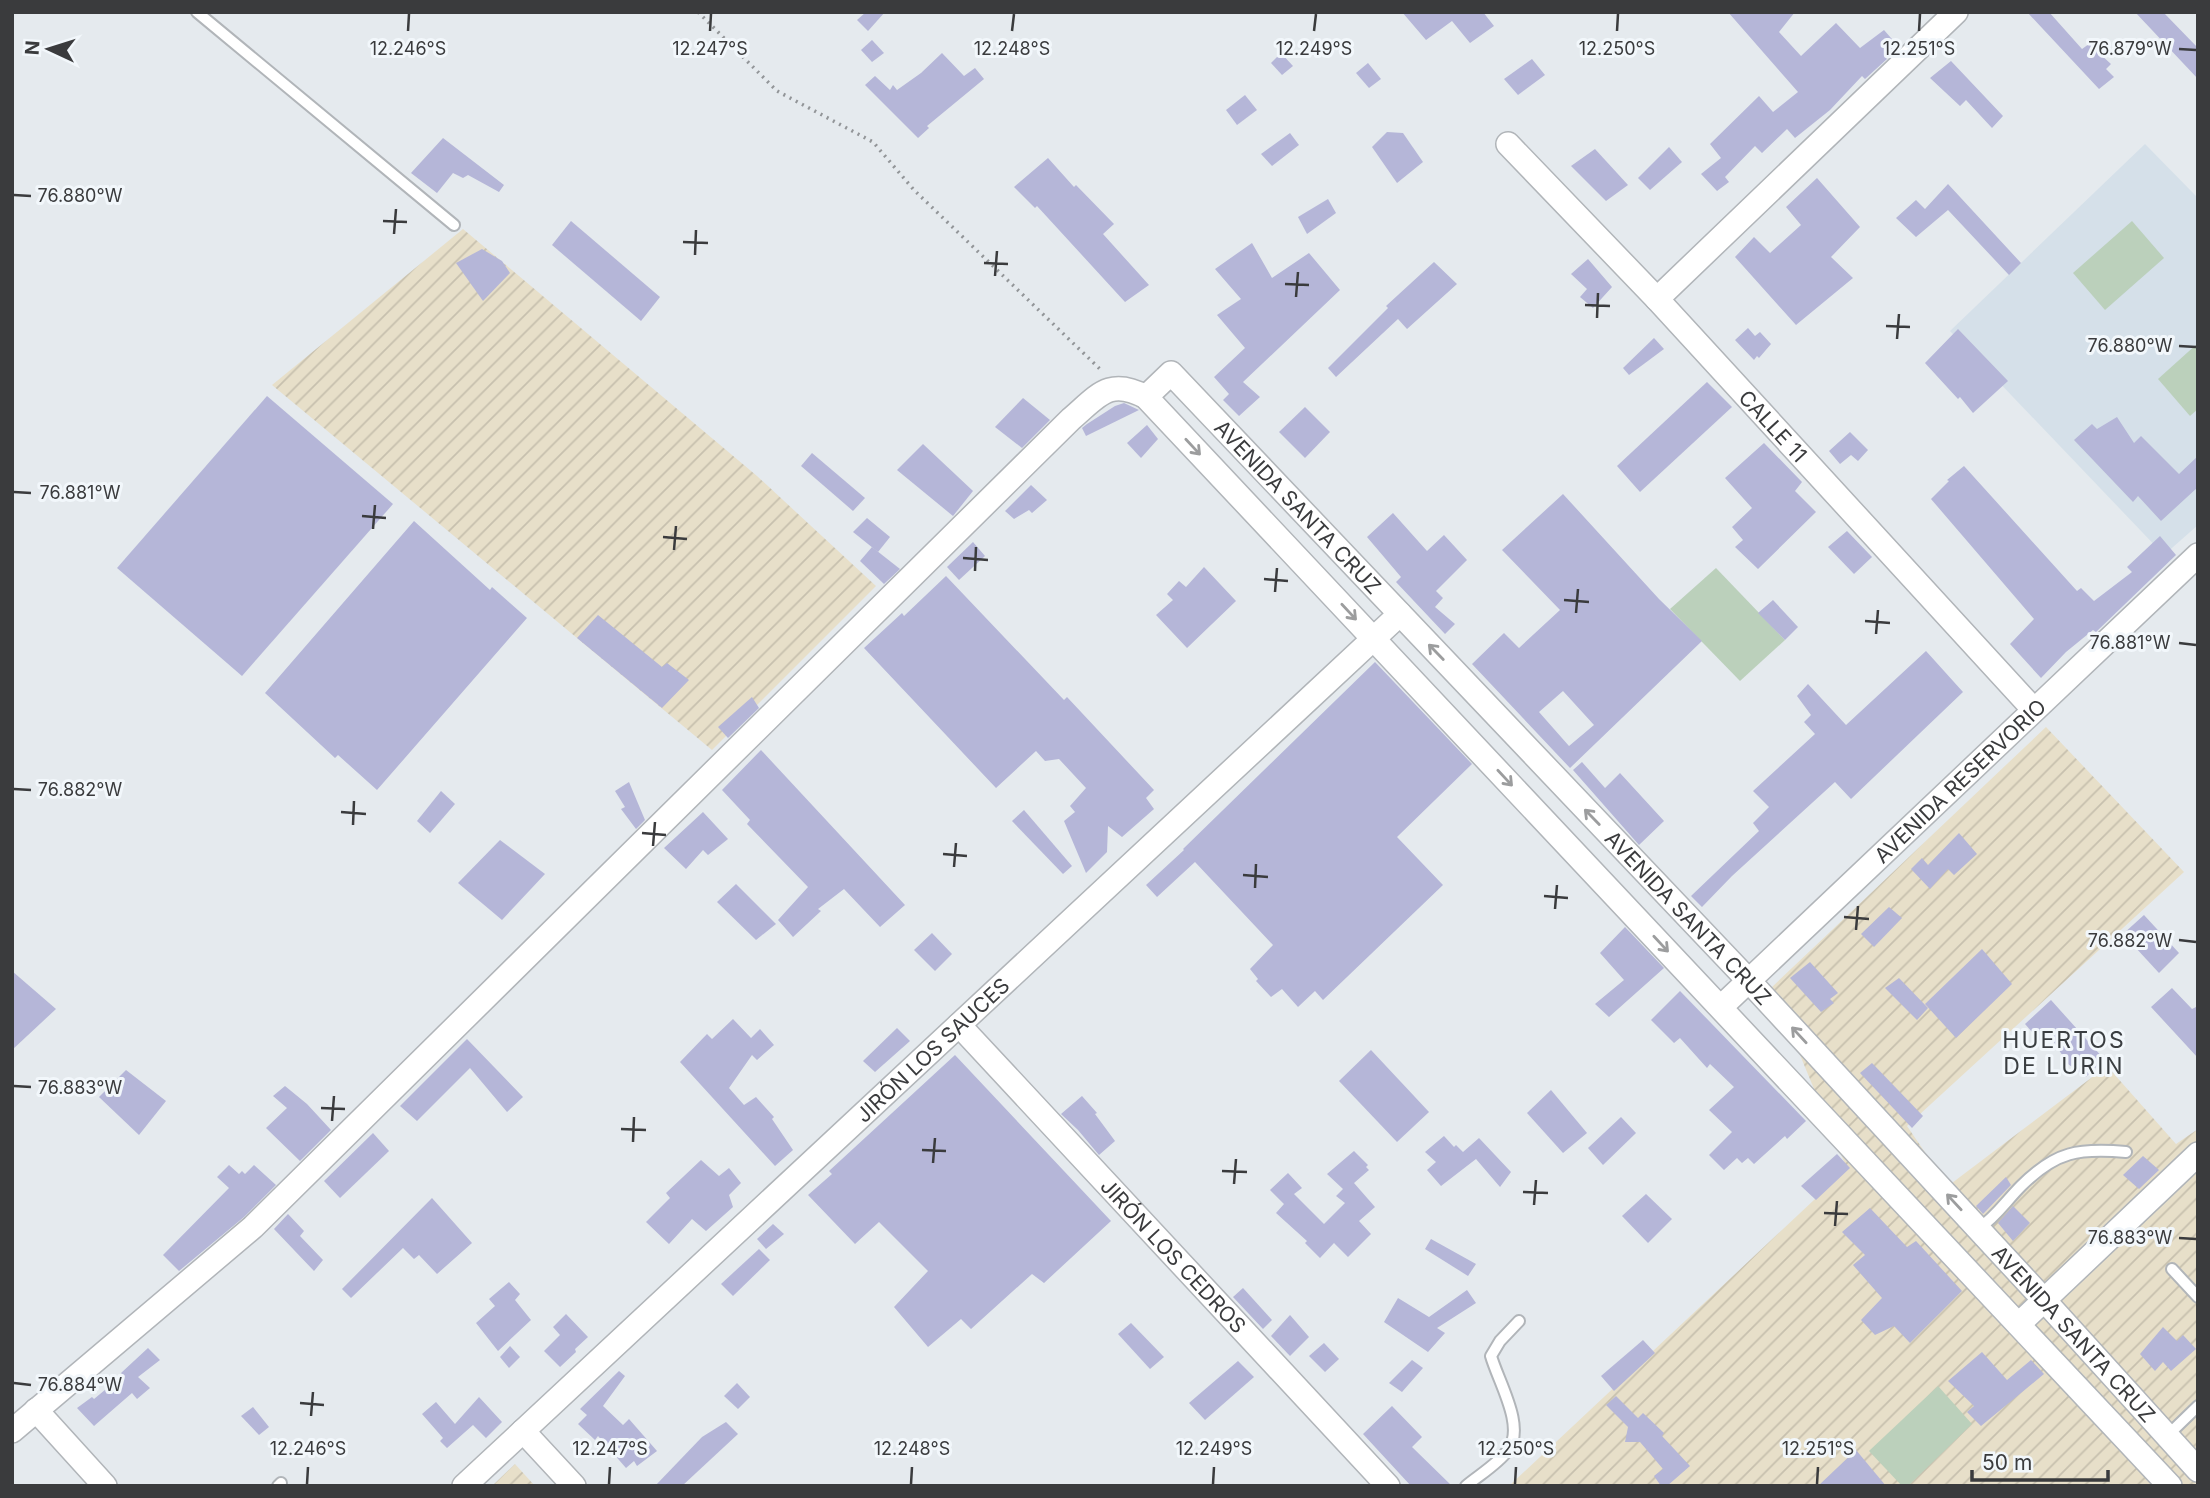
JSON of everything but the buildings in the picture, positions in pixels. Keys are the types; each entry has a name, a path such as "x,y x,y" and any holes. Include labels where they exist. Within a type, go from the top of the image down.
{"street":[{"path":"1657,299 1956,12"},
{"name":"CALLE 11","path":"1508,144 1657,299 2034,710"},
{"name":"AVENIDA SANTA CRUZ","path":"2170,1486 1146,397 1171,373 1749,981 2198,1470"},
{"path":"105,1486 20,1422 253,1227 1071,419 1105,390 1118,387 1133,390 1146,397"},
{"name":"AVENIDA RESERVORIO","path":"1721,1007 2198,555"},
{"name":"JIRÓN LOS SAUCES","path":"464,1486 1400,614"},
{"name":"JIRÓN LOS CEDROS","path":"959,1025 1388,1486"},
{"path":"2019,1324 2198,1154"},
{"path":"523,1431 574,1486"}],"lane":[{"path":"197,12 454,225"},
{"path":"1978,1229 1993,1219 2021,1186 2060,1156 2086,1150 2126,1152"},
{"path":"2172,1269 2198,1297"},
{"path":"1466,1486 1508,1451 1514,1439 1515,1426 1491,1356 1500,1341 1519,1321"},
{"path":"2167,1436 2198,1406"}],"path":[{"path":"698,12 777,91 873,142 914,190 1118,387"}],"shaded area":[{"path":"2145,144 2198,198 2198,525 2164,555 1950,331"},
{"path":"463,229 757,476 876,586 712,750 272,385"},
{"path":"2046,727 2184,872 1907,1126 1948,1186 2107,1066 2176,1144 2198,1129 2198,1486 1509,1486 1847,1169 1772,987"},
{"path":"515,1464 535,1486 492,1486"}],"green space":[{"path":"2132,221 2164,258 2105,310 2073,273"},
{"path":"2198,343 2198,409 2190,416 2158,379"},
{"path":"1716,568 1785,640 1740,681 1670,609"},
{"path":"1938,1386 1972,1424 1908,1486 1902,1486 1869,1451"}],"district":[{"name":"HUERTOS DE LURIN","path":"2064,1053"}]}
